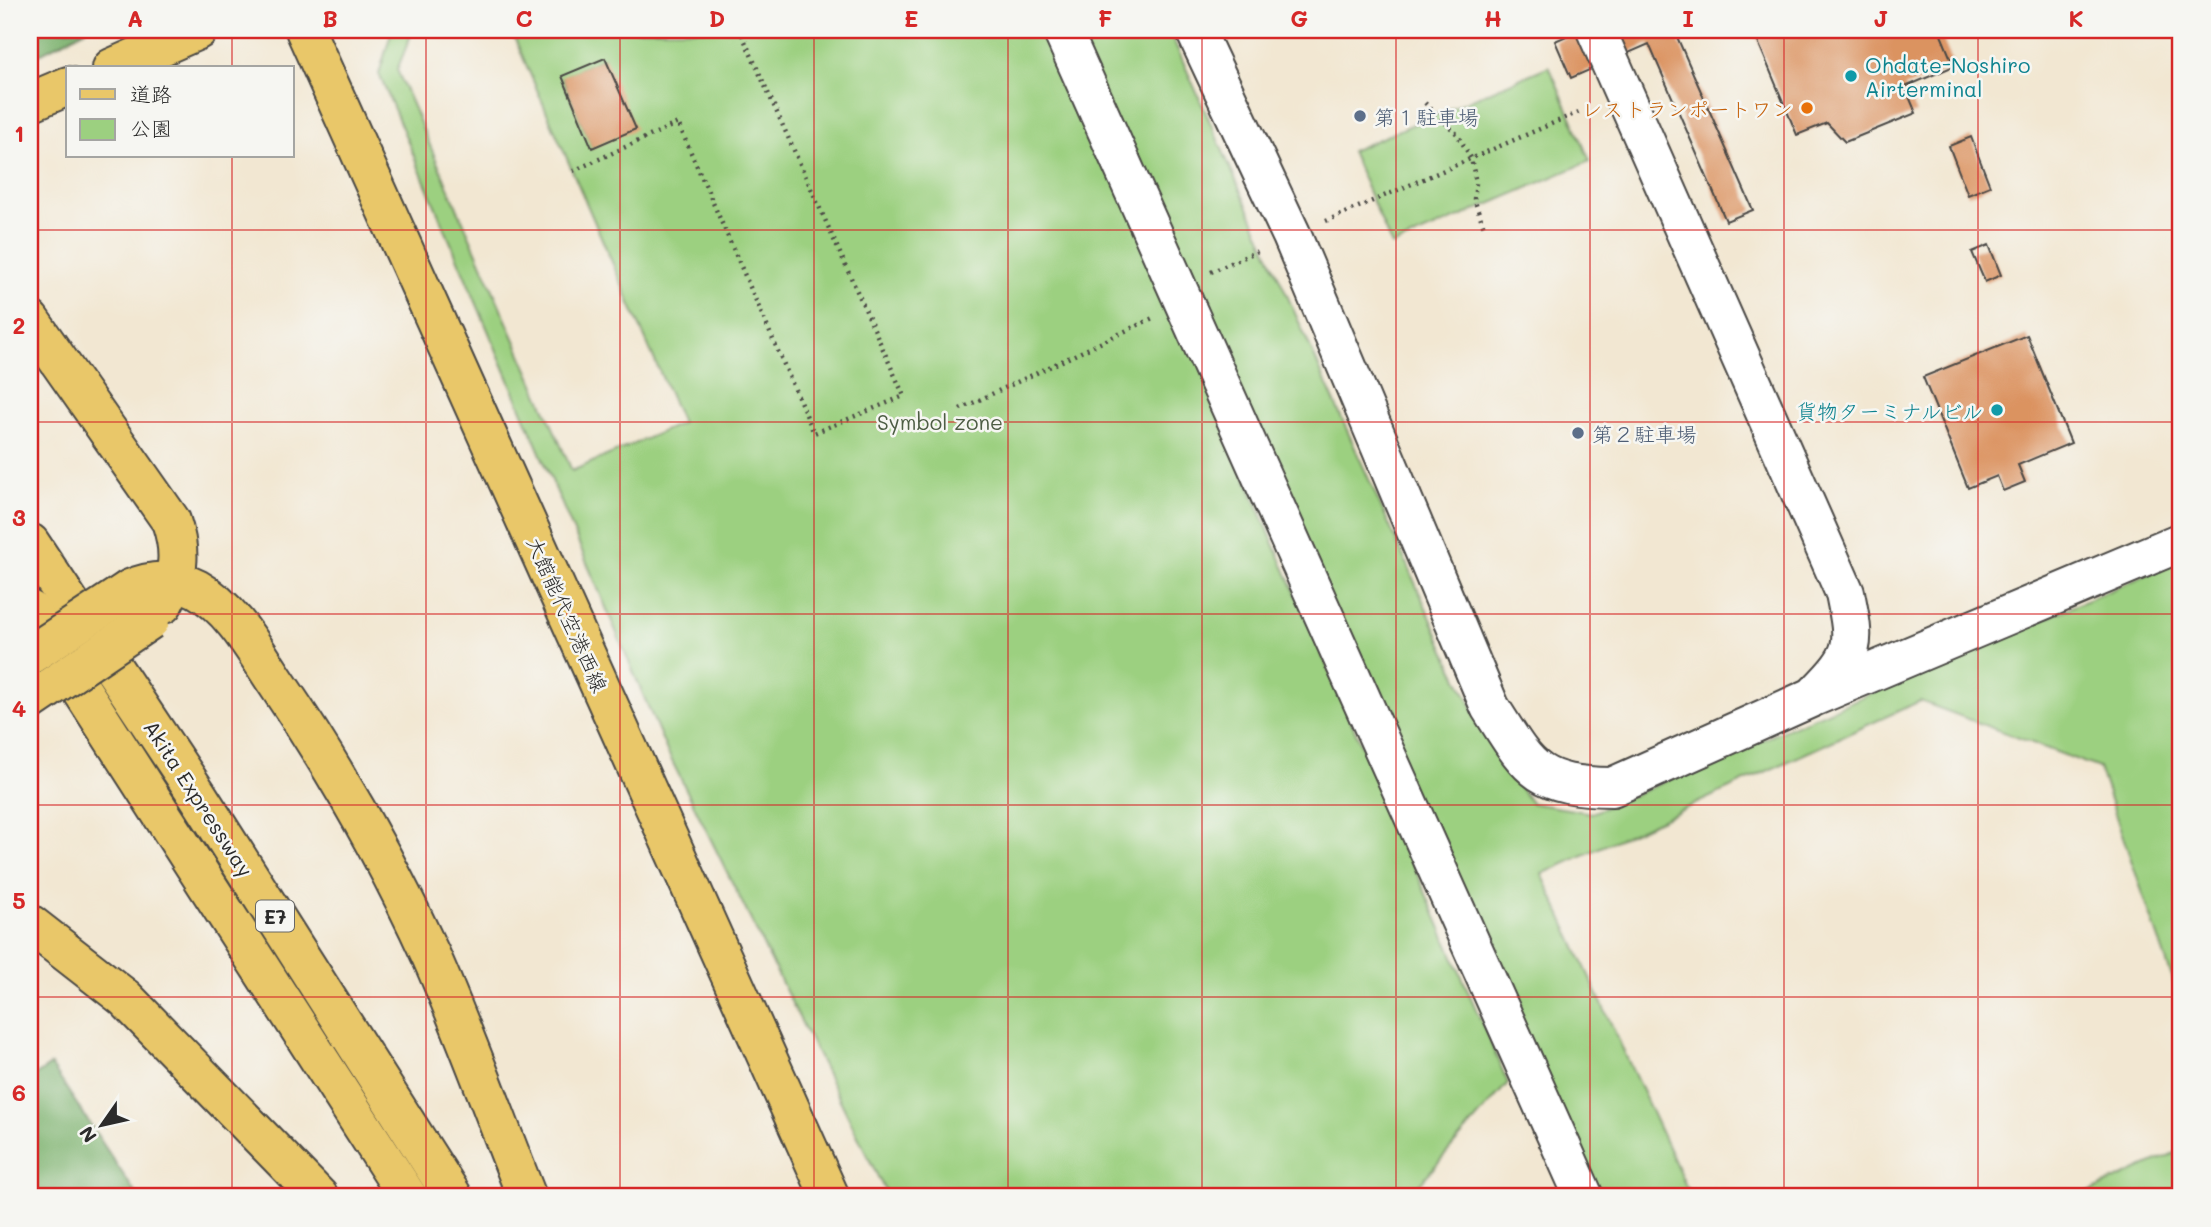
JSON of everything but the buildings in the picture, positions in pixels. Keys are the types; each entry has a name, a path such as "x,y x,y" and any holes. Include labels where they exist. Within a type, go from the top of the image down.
{"main road":[{"path":"117,66 198,30"},
{"name":"大館能代空港西線","path":"305,30 830,1197"},
{"path":"30,102 66,87"},
{"path":"30,320 171,522 178,543 179,565 174,583 150,620 30,701"},
{"name":"Akita Expressway","path":"30,543 197,794 453,1197"},
{"path":"30,655 130,589 147,582 194,587 215,601 241,629 341,784 430,956 527,1197"},
{"name":"Akita Expressway","path":"30,610 408,1197"},
{"path":"30,924 125,998 318,1197"}],"street":[{"path":"1062,30 1584,1197"},
{"path":"1195,30 1292,236 1490,707 1521,754 1545,778 1581,787 1612,787 1813,697 2181,542"},
{"path":"1596,30 1844,593 1852,631 1846,663 1813,697"}],"path":[{"path":"573,171 678,123 814,433 904,396 740,30"},
{"path":"1425,103 1457,134 1471,158 1476,183 1474,199 1485,230"},
{"path":"960,409 1292,236 1579,111"}],"green space":[{"path":"30,30 86,30 34,57 30,56"},
{"name":"Symbol zone","path":"392,30 413,30 397,70 572,471 682,423 511,30 1169,30 1452,666 1492,747 1531,803 1592,813 2181,560 2181,1003 2099,768 1920,701 1542,874 1691,1197 1601,1197 1228,438 1508,1083 1408,1197 888,1197 667,751 379,74","holes":["604,58 592,147 562,77"]},
{"path":"1549,66 1590,161 1392,246 1351,151"},
{"path":"51,1065 138,1197 30,1197 30,1079"},
{"path":"2181,1150 2181,1197 2078,1197"}],"place":[{"name":"Ohdate-Noshiro Airterminal","path":"1851,76"},
{"name":"レストランポートワン","path":"1807,108"},
{"name":"第１駐車場","path":"1360,116"},
{"name":"貨物ターミナルビル","path":"1997,410"},
{"name":"第２駐車場","path":"1578,433"}]}
